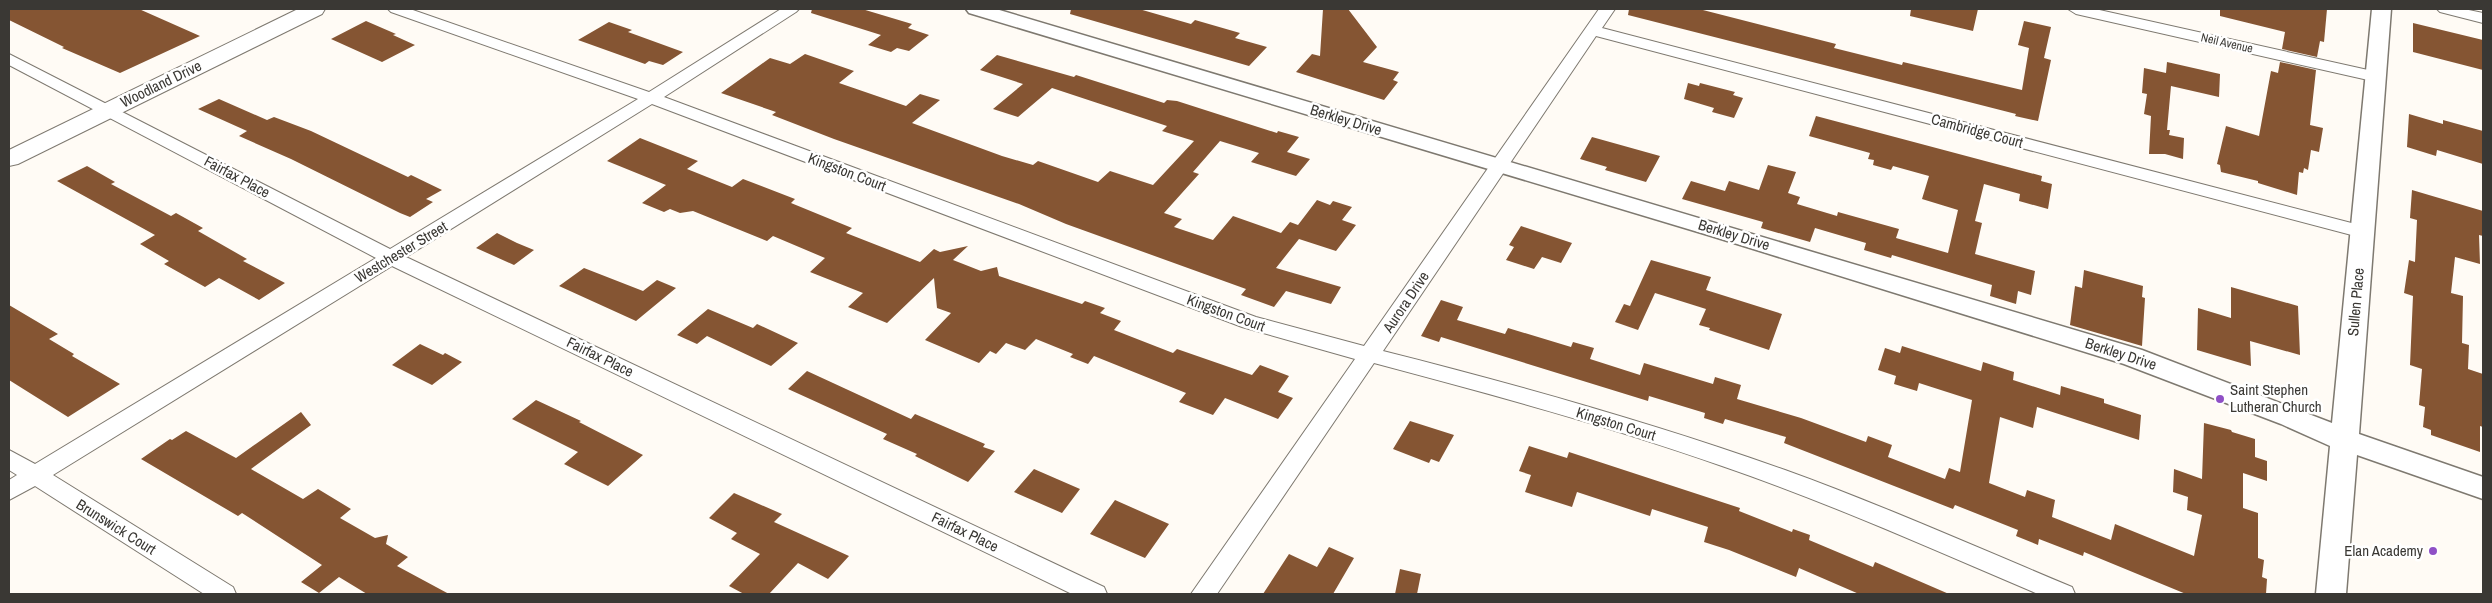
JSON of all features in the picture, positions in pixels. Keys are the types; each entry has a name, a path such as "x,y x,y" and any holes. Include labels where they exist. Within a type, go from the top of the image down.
{"main road":[{"name":"Woodland Drive","path":"9,159 314,9"}],"street":[{"name":"Kingston Court","path":"396,9 651,98 1249,322 1306,340 1461,379 1684,445 1812,489 2064,594"},
{"name":"Westchester Street","path":"9,491 392,258 791,9"},
{"name":"Berkley Drive","path":"976,9 2133,357 2273,410 2344,440 2483,488"},
{"name":"Aurora Drive","path":"1203,594 1370,356 1498,165 1607,9"},
{"name":"Neil Avenue","path":"2076,9 2377,77"},
{"name":"Sullen Place","path":"2331,594 2382,9"},
{"path":"2445,9 2483,18"},
{"name":"Cambridge Court","path":"1592,30 2362,232"},
{"name":"Fairfax Place","path":"9,59 392,258 1095,594"},
{"name":"Brunswick Court","path":"9,459 224,594"}],"building":[{"path":"9,9 139,9 200,36 120,73 62,48 64,47 9,20"},
{"path":"812,9 862,9 912,24 908,28 929,35 909,51 897,48 891,52 868,45 881,35 811,13"},
{"path":"1071,9 1139,9 1191,24 1195,20 1240,33 1235,38 1267,47 1249,66 1070,14"},
{"path":"1323,9 1348,9 1377,47 1363,62 1399,72 1393,80 1398,82 1384,100 1296,72 1312,54 1320,56"},
{"path":"1629,9 1699,9 1836,44 1834,48 1902,65 1903,62 2022,90 2029,48 2018,45 2024,21 2051,27 2044,58 2051,60 2038,121 1628,15"},
{"path":"1911,9 1978,9 1973,31 1910,16"},
{"path":"2220,9 2327,9 2324,42 2320,41 2317,57 2282,49 2285,32 2220,16"},
{"path":"366,21 396,34 393,35 415,45 382,62 331,39"},
{"path":"609,22 632,30 628,32 683,52 663,65 649,61 645,64 578,40"},
{"path":"2413,23 2483,40 2483,70 2413,52"},
{"path":"805,54 854,71 839,83 906,106 920,94 940,100 912,123 1002,156 1033,165 1038,161 1098,182 1110,171 1153,185 1194,141 1162,131 1167,126 1052,88 1018,117 993,109 1023,84 980,70 997,55 1074,77 1076,75 1164,103 1167,100 1177,101 1277,133 1278,131 1299,137 1287,152 1310,159 1296,176 1251,162 1259,153 1220,141 1193,172 1199,174 1164,213 1182,219 1174,227 1213,240 1233,216 1281,233 1290,222 1298,225 1317,200 1330,205 1333,201 1352,207 1342,220 1356,225 1336,251 1299,239 1276,268 1341,287 1331,304 1286,291 1274,307 1241,295 1246,289 1066,224 1019,204 834,139 772,115 776,112 721,93 770,58 790,64"},
{"path":"2167,62 2220,74 2219,97 2171,86 2167,130 2170,130 2169,135 2184,138 2183,159 2165,154 2149,154 2151,116 2144,114 2147,94 2142,93 2144,68 2166,73"},
{"path":"2280,62 2316,70 2310,125 2323,128 2319,152 2311,150 2308,170 2304,168 2303,173 2299,172 2297,195 2258,183 2258,181 2221,172 2220,165 2217,164 2226,126 2259,136 2271,71 2278,73"},
{"path":"1688,83 1699,86 1700,83 1735,92 1733,95 1743,98 1734,118 1712,112 1714,108 1684,99"},
{"path":"219,99 267,120 274,117 311,131 408,177 411,175 442,190 426,199 433,202 410,217 400,213 291,159 239,136 247,131 198,109"},
{"path":"2409,114 2443,124 2443,120 2483,131 2483,164 2437,150 2436,156 2407,147"},
{"path":"1816,116 2042,176 2041,181 2052,184 2048,209 2019,201 2020,194 1984,184 1975,221 1982,223 1975,254 2035,271 2031,295 2018,291 2016,304 1990,296 1992,285 1892,255 1891,258 1864,250 1866,243 1815,228 1810,242 1761,228 1763,222 1682,199 1691,181 1725,191 1729,181 1759,190 1768,165 1796,172 1788,193 1800,197 1797,204 1837,216 1838,212 1899,229 1896,238 1948,253 1958,210 1922,199 1929,176 1893,166 1891,170 1873,165 1874,160 1868,159 1870,153 1809,136"},
{"path":"1592,137 1660,156 1646,182 1605,170 1607,167 1580,159"},
{"path":"640,138 698,161 687,169 732,187 743,179 795,199 791,203 852,228 846,233 920,262 934,249 940,252 968,246 953,260 981,271 997,267 999,276 1082,304 1085,301 1105,308 1100,313 1121,321 1114,330 1173,353 1177,349 1252,375 1260,365 1289,376 1278,392 1293,398 1278,419 1225,398 1213,415 1179,402 1186,393 1094,356 1088,364 1070,357 1073,354 1036,339 1025,350 1006,343 996,354 990,351 979,363 925,340 951,313 937,308 934,278 887,323 848,307 863,293 810,272 825,258 773,236 767,241 693,211 680,213 670,209 664,212 642,203 666,185 607,161"},
{"path":"87,166 115,182 111,184 171,216 176,213 203,228 198,231 247,259 243,261 285,283 259,300 219,278 205,287 164,264 169,261 140,244 155,235 57,181"},
{"path":"2412,190 2483,211 2483,236 2479,235 2480,264 2455,257 2451,293 2463,296 2462,343 2469,345 2468,369 2483,374 2483,427 2480,426 2480,452 2431,435 2431,430 2423,427 2425,407 2419,405 2422,369 2410,365 2413,296 2404,293 2409,260 2415,262 2417,220 2410,218"},
{"path":"1521,226 1572,243 1561,263 1542,257 1534,269 1506,260 1514,247 1509,245"},
{"path":"497,233 534,250 514,265 476,248"},
{"path":"1651,260 1711,277 1706,290 1782,314 1769,350 1699,325 1706,309 1655,293 1638,330 1615,322 1624,304 1630,306"},
{"path":"584,268 643,291 657,280 676,288 636,321 559,286"},
{"path":"2084,270 2143,286 2142,297 2145,298 2142,346 2070,325 2075,286 2082,288"},
{"path":"2231,287 2298,306 2300,355 2250,341 2251,366 2197,350 2198,308 2231,318"},
{"path":"1441,300 1463,307 1457,320 1505,334 1508,328 1571,347 1573,342 1594,348 1590,359 1640,375 1644,363 1713,384 1715,377 1741,385 1737,399 1801,418 1866,442 1868,436 1892,445 1888,457 1945,479 1949,468 1960,472 1972,400 1919,383 1917,391 1894,384 1896,376 1878,370 1885,348 1900,353 1902,346 1981,371 1983,362 2014,372 2013,380 2060,395 2061,386 2104,399 2104,403 2141,415 2139,440 2037,407 2033,428 2000,417 1989,483 2025,497 2027,490 2055,500 2052,517 2111,540 2115,524 2194,556 2202,515 2187,510 2188,497 2173,492 2174,469 2202,479 2204,423 2231,430 2232,432 2255,439 2255,457 2267,461 2267,481 2243,473 2243,508 2258,513 2258,558 2264,560 2262,577 2267,579 2266,594 2186,594 2084,552 2083,556 2039,539 2038,545 2016,536 2018,530 1955,505 1953,509 1784,443 1786,437 1725,419 1723,424 1704,418 1705,413 1649,396 1648,401 1441,337 1439,342 1421,336"},
{"path":"9,305 58,334 49,339 74,354 72,356 120,384 68,417 9,380"},
{"path":"708,309 753,328 757,324 798,343 771,366 707,336 697,344 677,335"},
{"path":"420,344 443,355 445,353 462,362 432,385 392,365"},
{"path":"807,371 911,419 915,414 985,444 983,447 995,451 968,482 915,456 917,454 883,439 887,434 788,389"},
{"path":"536,400 581,421 579,422 643,455 608,486 564,464 578,452 512,419"},
{"path":"301,412 311,425 251,469 303,499 318,489 351,509 340,518 375,538 388,535 386,544 408,557 397,566 449,594 367,594 339,577 319,593 301,582 322,565 242,513 238,516 141,459 170,439 172,440 186,431 236,458"},
{"path":"1410,421 1454,435 1439,462 1431,459 1429,463 1393,449"},
{"path":"1529,446 1567,458 1569,452 1740,508 1739,511 1792,532 1793,529 1810,535 1809,540 1873,567 1875,562 1949,594 1859,594 1799,568 1796,577 1704,542 1708,527 1652,509 1650,516 1577,492 1572,507 1525,492 1531,475 1519,471"},
{"path":"1034,469 1080,489 1062,513 1014,492"},
{"path":"734,493 782,514 774,522 849,556 828,579 798,563 769,594 744,594 729,586 760,554 731,539 737,533 709,518"},
{"path":"1115,500 1169,524 1145,558 1090,534"},
{"path":"1329,547 1354,558 1333,594 1263,594 1289,554 1317,567"},
{"path":"1400,569 1421,574 1417,594 1395,594"}],"place":[{"name":"Saint Stephen Lutheran Church","path":"2220,399"},
{"name":"Elan Academy","path":"2433,551"}]}
